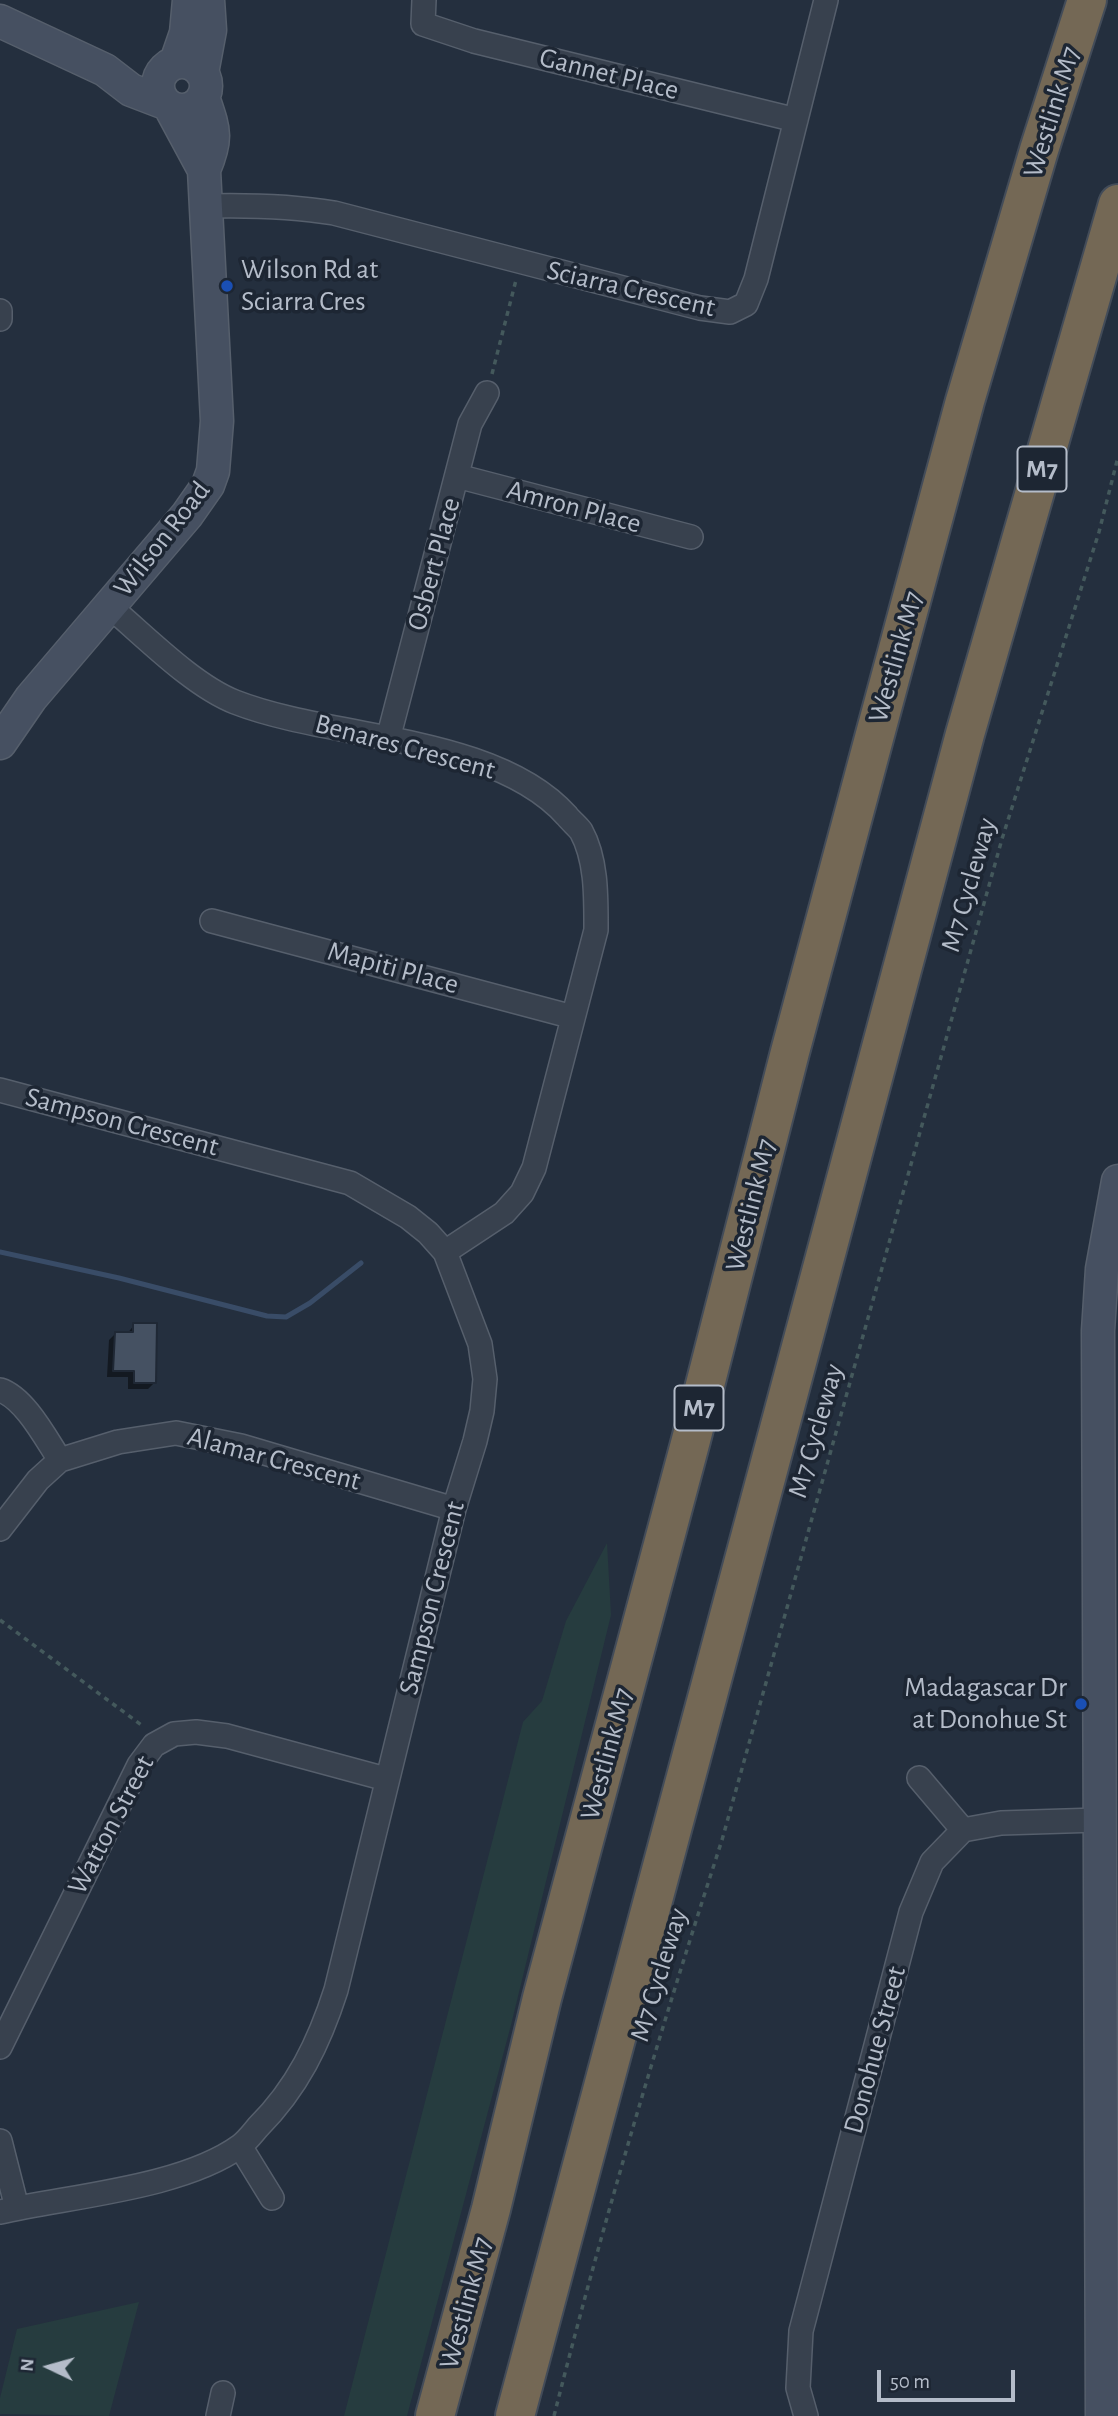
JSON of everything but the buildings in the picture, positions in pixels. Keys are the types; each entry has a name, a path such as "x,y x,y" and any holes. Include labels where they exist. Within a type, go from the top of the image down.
{"highway":[{"path":"965,401 1060,0"},
{"name":"Westlink M7","path":"435,2416 790,1052 965,401 1039,150 1087,0"},
{"name":"M7","path":"515,2416 965,734 1118,204"}],"street":[{"path":"0,22 105,70 131,90 183,110 192,108 186,76 189,0"},
{"name":"Wilson Road","path":"204,170 214,148 213,126 186,76 210,30 208,0"},
{"name":"Gannet Place","path":"424,0 423,24 474,41 796,120"},
{"name":"Sciarra Crescent","path":"207,206 256,204 334,213 700,308 730,312 746,304 755,279 826,0"},
{"path":"105,70 136,68 186,76"},
{"name":"Wilson Road","path":"0,743 10,725 32,698 187,515 208,485 213,471 217,421 204,170 167,105"},
{"path":"0,311 0,319"},
{"name":"Osbert Place","path":"388,739 470,424 486,393"},
{"name":"Amron Place","path":"457,476 691,537"},
{"name":"Benares Crescent","path":"109,606 181,667 231,700 263,712 460,756 498,769 528,784 556,804 581,831 591,859 596,894 596,930 534,1168 522,1193 504,1213 445,1252"},
{"name":"Mapiti Place","path":"212,921 573,1017"},
{"name":"Sampson Crescent","path":"0,1090 350,1183 408,1217 428,1233 445,1252 480,1344 485,1379 475,1441 454,1509 339,1977 323,2030 301,2074 273,2113 240,2146 204,2166 156,2181 8,2210"},
{"path":"1102,2416 1110,2331 1098,1820 1109,1561 1098,1321 1102,1269 1118,1181"},
{"path":"0,1390 30,1415 60,1460"},
{"name":"Alamar Crescent","path":"0,1529 38,1480 60,1460 118,1442 176,1433 241,1446 454,1509"},
{"name":"Watton Street","path":"0,2047 139,1765 154,1745 174,1734 227,1736 386,1779"},
{"path":"919,1778 963,1830 1001,1824 1098,1820"},
{"name":"Donohue Street","path":"806,2416 798,2388 801,2331 907,1926 932,1862 963,1830"},
{"path":"0,2141 8,2210"},
{"path":"240,2146 272,2198"},
{"path":"218,2416 223,2393"}],"path":[{"path":"486,393 521,263"},
{"name":"M7 Cycleway","path":"554,2416 593,2259 669,2002 722,1840 1002,839 1099,532 1118,457"},
{"path":"0,1620 162,1740"}],"green space":[{"path":"607,1543 611,1615 511,2025 407,2416 344,2416 523,1722 542,1701 566,1621"},
{"path":"139,2302 109,2416 0,2414 0,2398 17,2329"}],"waterway":[{"path":"0,1252 119,1278 267,1316 286,1317 310,1303 361,1263"}],"place":[{"name":"Wilson Rd at Sciarra Cres","path":"227,286"},
{"name":"Madagascar Dr at Donohue St","path":"1081,1704"}]}
